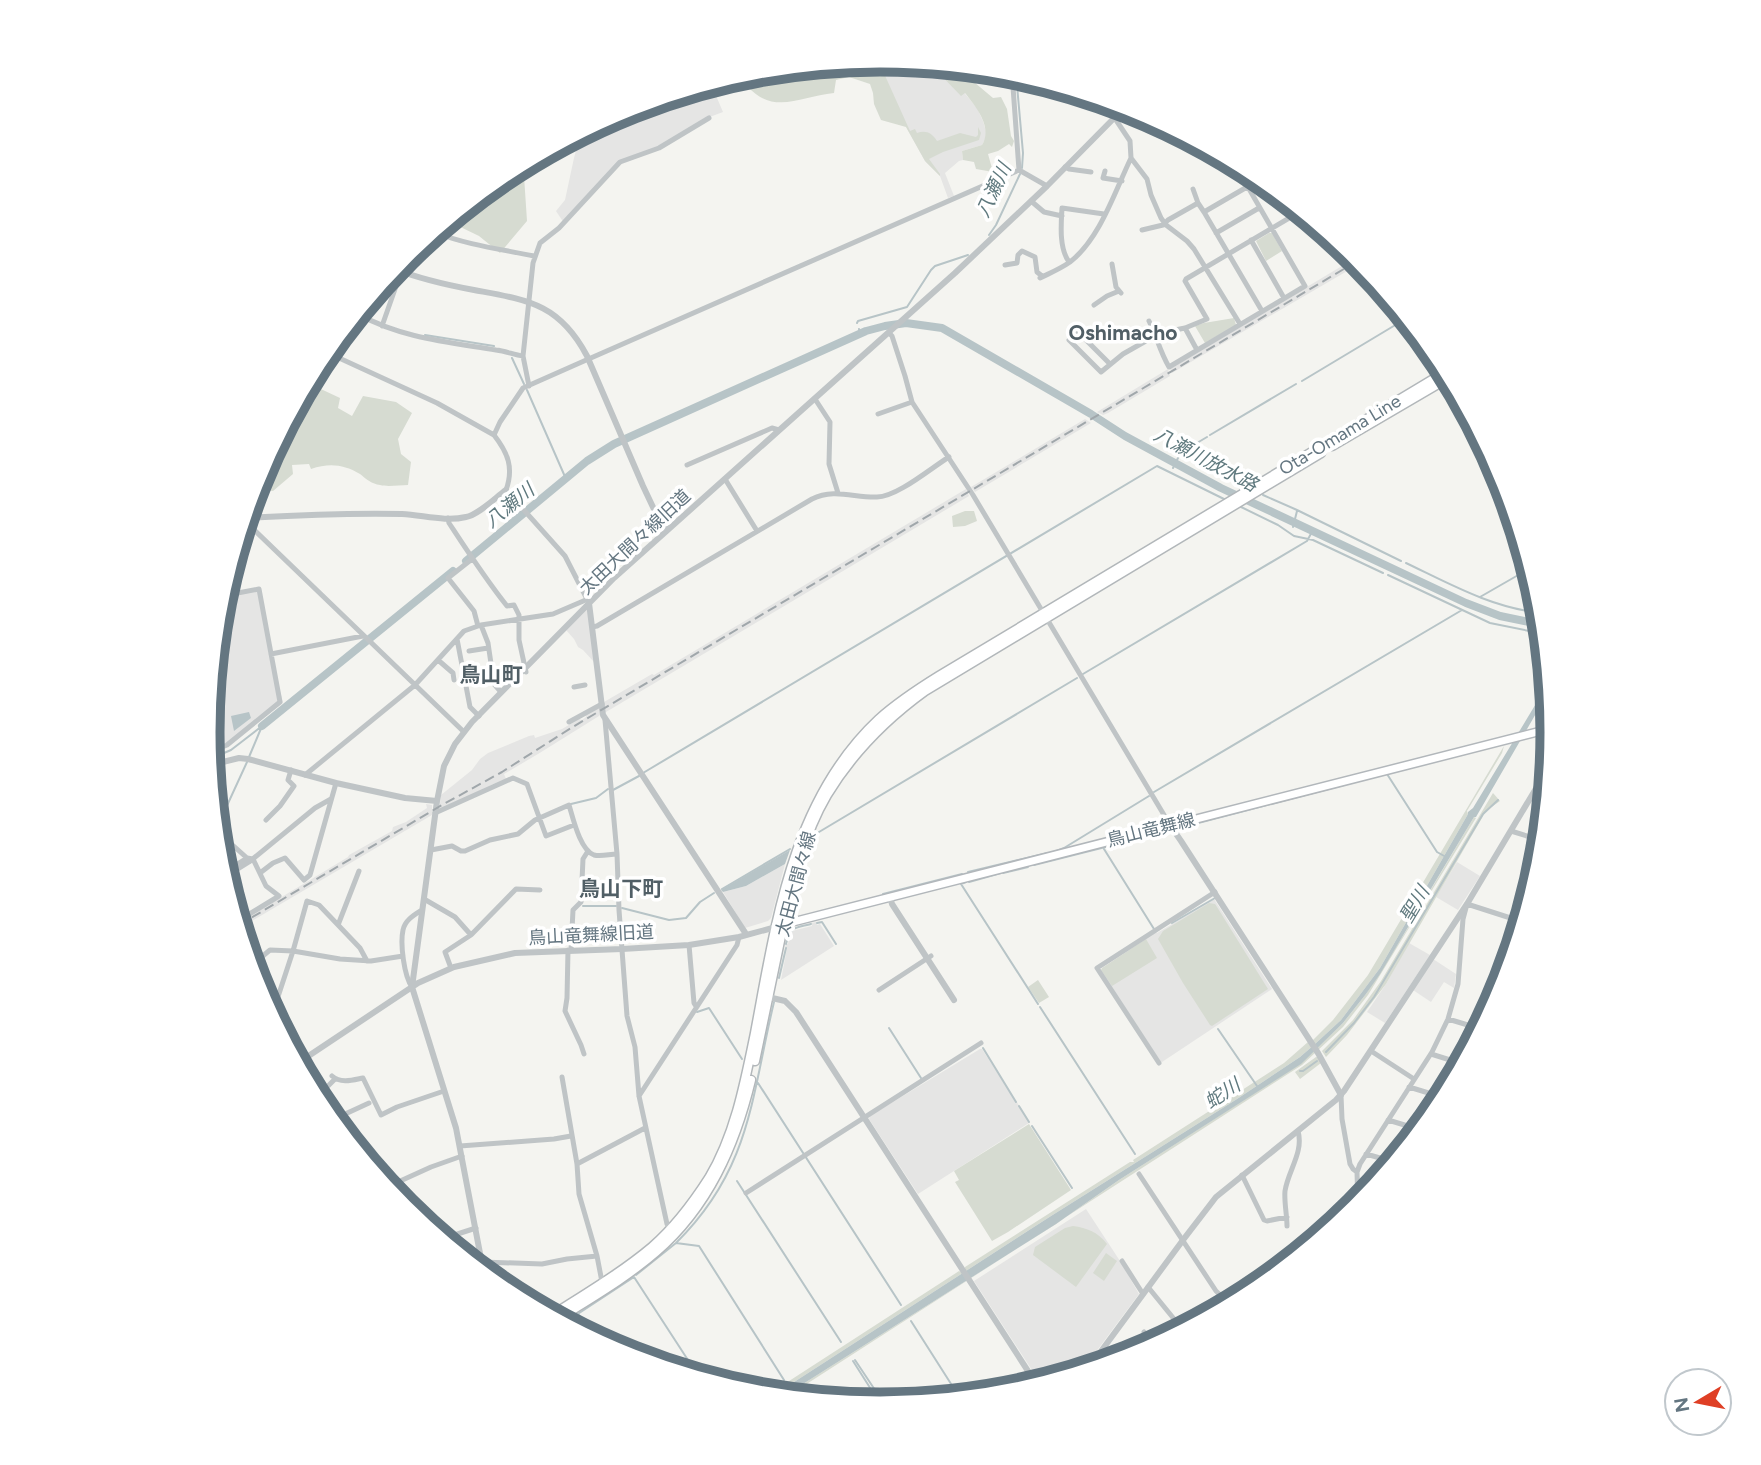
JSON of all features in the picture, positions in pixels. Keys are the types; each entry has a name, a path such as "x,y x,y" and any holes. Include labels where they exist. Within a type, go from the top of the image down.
{"main road":[{"name":"Ota-Omama Line","path":"1236,501 1437,377"},
{"name":"Ota-Omama Line","path":"1249,493 1441,382"},
{"name":"太田大間々線","path":"567,1314 657,1251 698,1207 718,1176 745,1107 768,997 784,891 808,820 827,784 861,738 885,714 921,687 1236,501"},
{"name":"鳥山竜舞線","path":"780,926 1541,731"},
{"name":"太田大間々線","path":"560,1310 652,1248 692,1203 710,1176 732,1126 780,926"}],"street":[{"path":"1014,85 1021,171"},
{"path":"1005,265 1017,263 1018,255 1023,251 1035,257 1037,272 1041,277 1059,269 1080,253 1122,181 1131,158 1130,141 1114,117"},
{"name":"太田大間々線旧道","path":"412,987 435,813 444,766 464,732 501,692 526,670 588,601 891,331 1047,186 1114,117"},
{"path":"529,386 523,356 534,256 540,243 559,228 620,162 659,148 709,118"},
{"path":"1131,158 1147,179 1158,214 1190,244 1240,324"},
{"path":"1065,167 1091,172"},
{"path":"1021,171 1047,186"},
{"path":"494,436 513,402 521,391 529,386 1021,171"},
{"path":"1105,171 1103,178 1122,181"},
{"path":"1150,321 1169,367 1305,286 1243,180"},
{"path":"1204,212 1247,187"},
{"path":"1193,189 1198,203 1262,311"},
{"path":"1031,201 1044,212 1062,216"},
{"path":"1142,230 1160,227 1198,203"},
{"path":"1069,262 1061,231 1062,208 1104,214"},
{"path":"1216,233 1259,208"},
{"path":"1110,364 1078,332 1069,340 1101,372 1123,354 1156,335 1185,328 1206,319 1186,279 1290,217 1288,212"},
{"path":"445,236 483,247 534,256"},
{"path":"1251,240 1284,298"},
{"path":"1094,305 1107,296 1120,292 1112,264"},
{"path":"406,273 428,280 528,301 563,322 578,340 588,359 660,522 667,530"},
{"path":"382,326 393,287"},
{"path":"366,318 382,326 429,340 501,350 523,356"},
{"path":"1185,328 1197,350"},
{"path":"891,331 912,402 1170,825 1318,1052 1341,1095 1342,1119 1350,1164 1357,1172"},
{"path":"255,519 342,514 464,518 506,490 510,469 506,455 494,436 437,403 337,357"},
{"path":"815,399 831,422 829,464 838,493"},
{"path":"878,414 912,402"},
{"path":"687,465 772,428 779,430"},
{"path":"592,627 818,496 838,493 877,498 889,495 948,457"},
{"path":"725,479 757,531"},
{"path":"506,490 565,556 588,601 605,720 627,1016 636,1049 639,1096 645,1128 667,1224 671,1229"},
{"path":"448,518 471,557 507,607 514,605 519,620 519,640 526,670"},
{"path":"253,527 464,732"},
{"path":"471,557 448,578 474,611 488,648 495,684 501,692"},
{"path":"220,748 280,702 259,589 234,594"},
{"path":"305,775 415,685 464,631 553,614 588,601"},
{"path":"271,654 367,639"},
{"path":"457,639 470,707 479,716"},
{"path":"469,651 488,648"},
{"path":"438,660 453,673 454,680"},
{"path":"574,687 585,685"},
{"path":"569,722 602,704"},
{"path":"605,720 742,936 639,1096"},
{"path":"221,763 239,758 256,761 336,783 405,798 437,801"},
{"path":"266,820 294,786 288,780 291,770"},
{"path":"435,813 513,778 527,784 547,837 574,825"},
{"path":"260,873 272,863 285,858 304,880 310,875 336,783"},
{"path":"1097,1356 1217,1196 1341,1095 1467,904 1539,783"},
{"path":"234,869 331,799"},
{"path":"431,850 452,846 465,851 490,840 518,834 538,819 569,805 574,825 588,851 597,855 617,854"},
{"path":"1511,831 1533,838"},
{"path":"229,842 250,858 266,887 279,897 246,916"},
{"path":"584,1054 565,1011 573,909 581,902 583,859 588,851"},
{"path":"338,925 359,871"},
{"path":"451,968 445,952 471,935 516,889 540,890"},
{"path":"1159,1063 1097,968 1214,892"},
{"path":"892,896 892,903 943,975 954,1000 929,957"},
{"path":"424,898 455,918 471,935"},
{"path":"277,1001 307,901 318,905 338,925 360,948 367,961"},
{"path":"1467,904 1514,919"},
{"path":"1357,1189 1357,1172 1366,1154 1431,1054 1448,1019 1458,984 1463,919 1467,904"},
{"path":"422,910 410,916 403,929 402,957 408,983 412,987 453,1117 482,1260"},
{"name":"鳥山竜舞線旧道","path":"412,987 451,968 515,953 689,945 780,926"},
{"path":"689,945 696,1006"},
{"path":"260,958 270,950 367,961 402,957"},
{"path":"879,990 929,957"},
{"path":"305,1058 412,987"},
{"path":"768,997 787,1002 796,1012 1031,1376"},
{"path":"1448,1019 1472,1026"},
{"path":"746,1193 981,1043"},
{"path":"1371,1051 1414,1079"},
{"path":"1431,1054 1454,1061"},
{"path":"562,1077 579,1194 602,1282"},
{"path":"324,1089 333,1078 350,1081 363,1078 381,1115 443,1091"},
{"path":"1409,1087 1433,1094"},
{"path":"342,1116 369,1102"},
{"path":"1388,1120 1411,1127"},
{"path":"576,1164 645,1128"},
{"path":"1287,1226 1285,1192 1298,1149 1298,1131"},
{"path":"460,1146 571,1136"},
{"path":"1366,1154 1384,1159"},
{"path":"397,1182 462,1156"},
{"path":"1139,1174 1216,1291 1223,1298"},
{"path":"1242,1175 1266,1222 1287,1217"},
{"path":"453,1236 476,1228"},
{"path":"485,1262 542,1264 597,1256"},
{"path":"1122,1261 1143,1294"},
{"path":"1148,1287 1176,1322 1172,1326"},
{"path":"1144,1332 1148,1336"}],"shaded area":[{"path":"880,72 950,75 977,108 987,135 982,145 962,151 963,160 945,173 954,196 948,198 940,176 925,161"},
{"path":"883,72 910,131 915,129 917,133 928,133 937,141 960,133 976,137 978,127 981,133 979,140 929,159 940,176 925,161 906,127 881,120 870,84 849,77 836,80 834,93 788,102 767,100 743,86 794,77"},
{"path":"940,75 968,77 993,98 1001,97 1007,109 1014,141 1012,147 1009,144 988,154 993,172 976,169 974,162 963,160 962,151 982,145 986,131 978,111 965,93 961,96"},
{"path":"715,93 723,112 707,118 659,148 620,162 564,223 556,211 565,200 577,146 588,140 628,122 709,94"},
{"path":"524,176 527,221 500,253 479,236 457,226"},
{"path":"1272,233 1282,251 1266,261 1256,241"},
{"path":"1346,263 1351,269 1172,373 1170,369"},
{"path":"1234,318 1236,325 1205,343 1195,326 1204,323"},
{"path":"1168,369 1170,376 1108,413 1103,415 1097,412"},
{"path":"317,387 340,398 338,408 352,416 363,396 396,402 412,413 398,439 401,454 411,462 408,485 386,486 369,481 342,466 330,465 311,469 309,464 292,465 293,474 273,491 266,490 270,480"},
{"path":"1085,419 1091,423 975,492 971,487"},
{"path":"966,489 969,496 604,711 604,702"},
{"path":"974,511 977,521 953,527 952,516"},
{"path":"259,589 283,703 220,749 221,689 234,594"},
{"path":"586,608 594,662 578,647 566,630"},
{"path":"1540,697 1540,706 1380,974 1343,1023 1301,1064 1119,1180 1056,1224 796,1388 787,1387 1300,1057 1341,1020 1380,968 1468,812 1473,808"},
{"path":"600,708 599,716 504,774 506,779 439,811 441,795 488,753 529,736 534,735 535,738 562,729"},
{"path":"249,712 251,718 234,731 231,716"},
{"path":"1504,746 1380,968 1341,1020 1315,1044 1237,1099 787,1387 781,1386 1130,1162 1134,1162 1133,1160 1284,1063 1310,1043 1333,1020 1368,975"},
{"path":"1493,793 1500,801 1486,811 1386,984 1347,1035 1326,1057 1322,1051 1353,1020 1381,981"},
{"path":"426,804 432,805 432,815 248,923 246,918 427,808"},
{"path":"1474,817 1476,818 1368,995 1343,1027 1302,1065 1067,1217 1119,1180 1300,1064 1343,1023 1366,994"},
{"path":"790,850 785,864 746,886 723,892 721,890"},
{"path":"1457,862 1480,876 1458,910 1436,897"},
{"path":"785,864 771,918 745,928 723,892 746,886"},
{"path":"1214,899 1272,989 1162,1062 1101,970 1156,932"},
{"path":"1209,903 1215,904 1268,989 1212,1026 1158,939 1163,931"},
{"path":"816,922 834,946 781,980 787,948 785,947 790,933 812,926 812,923"},
{"path":"1146,939 1157,958 1112,986 1102,968"},
{"path":"1409,943 1430,955 1385,1023 1367,1012"},
{"path":"1433,959 1456,974 1454,988 1444,982 1431,1002 1413,990"},
{"path":"1038,980 1049,997 1039,1003 1028,987"},
{"path":"980,1049 1029,1123 918,1194 869,1119 870,1116"},
{"path":"1316,1057 1321,1063 1300,1079 1295,1072"},
{"path":"1029,1124 1071,1190 992,1241 955,1182 959,1180 954,1171"},
{"path":"1086,1209 1139,1294 1091,1359 1035,1375 974,1281"},
{"path":"1073,1226 1092,1231 1107,1244 1076,1287 1033,1255 1035,1247 1065,1228"},
{"path":"1106,1253 1117,1261 1104,1281 1093,1273"},
{"path":"1006,1256 800,1389 796,1388"}],"waterway":[{"name":"八瀬川","path":"1017,86 1022,168"},
{"name":"八瀬川","path":"989,235 1020,174"},
{"name":"八瀬川","path":"857,323 907,307 935,266 968,255"},
{"name":"八瀬川放水路","path":"466,561 587,461 614,444 866,331 906,323 942,328 1125,436 1221,488 1466,603 1500,616 1532,623"},
{"path":"1302,381 1399,323"},
{"name":"八瀬川","path":"859,329 860,333"},
{"path":"425,335 494,346"},
{"path":"512,358 524,384"},
{"path":"1210,435 1296,384"},
{"path":"527,390 566,479"},
{"path":"1180,453 1207,437"},
{"name":"八瀬川放水路","path":"1173,468 1178,458"},
{"path":"643,773 1157,466 1224,499"},
{"path":"1263,495 1401,561"},
{"path":"1239,506 1294,536 1313,540 1383,573"},
{"name":"八瀬川放水路","path":"1293,527 1297,511"},
{"path":"1083,674 1307,541 1313,530"},
{"path":"1406,563 1489,601 1530,611"},
{"name":"八瀬川","path":"262,726 453,571"},
{"path":"1480,597 1520,574"},
{"path":"1388,575 1490,623 1534,632"},
{"path":"1154,792 1462,610"},
{"path":"819,832 1077,678"},
{"path":"249,757 262,726"},
{"name":"八瀬川","path":"221,754 231,750 262,726"},
{"path":"224,811 247,762"},
{"path":"1387,774 1437,852 1446,857"},
{"path":"613,790 639,776"},
{"path":"1179,828 1344,785"},
{"path":"571,804 596,798 608,789"},
{"path":"1054,852 1149,796"},
{"name":"聖川","path":"1326,1052 1374,997 1483,814 1498,800"},
{"path":"1034,865 1169,831"},
{"path":"722,889 790,849"},
{"path":"1104,849 1154,929"},
{"path":"968,872 1048,853"},
{"path":"1003,873 1028,867"},
{"path":"969,882 1001,873"},
{"path":"883,894 962,874"},
{"path":"966,882 961,884 1038,1004"},
{"path":"622,908 669,920 686,918 700,902 714,893"},
{"path":"1172,923 1215,898"},
{"path":"583,906 616,906"},
{"path":"817,923 822,922 836,944"},
{"path":"786,944 794,929 811,924"},
{"path":"779,978 786,948"},
{"path":"676,1243 720,1188 734,1160 753,1101 774,1002"},
{"path":"1040,1007 1135,1154"},
{"path":"697,1012 709,1008 742,1059"},
{"path":"889,1028 921,1078"},
{"path":"1218,1029 1257,1086"},
{"path":"983,1048 1016,1102"},
{"name":"聖川","path":"1300,1071 1317,1061"},
{"path":"758,1083 901,1305"},
{"path":"1019,1106 1029,1122"},
{"path":"1032,1126 1072,1188"},
{"path":"737,1181 841,1342"},
{"path":"636,1275 676,1243 699,1246 784,1380"},
{"path":"573,1317 634,1277 691,1365"},
{"path":"579,1315 584,1323"},
{"path":"911,1321 954,1389"},
{"path":"855,1360 877,1393"},
{"path":"853,1361 873,1393"}],"railway":[{"path":"247,920 502,772 571,728 1349,266"}],"district":[{"name":"Oshimacho","path":"1123,333"},
{"name":"鳥山町","path":"491,675"},
{"name":"鳥山下町","path":"621,889"}],"water label":[{"name":"蛇川","path":"1222,1093"}]}
